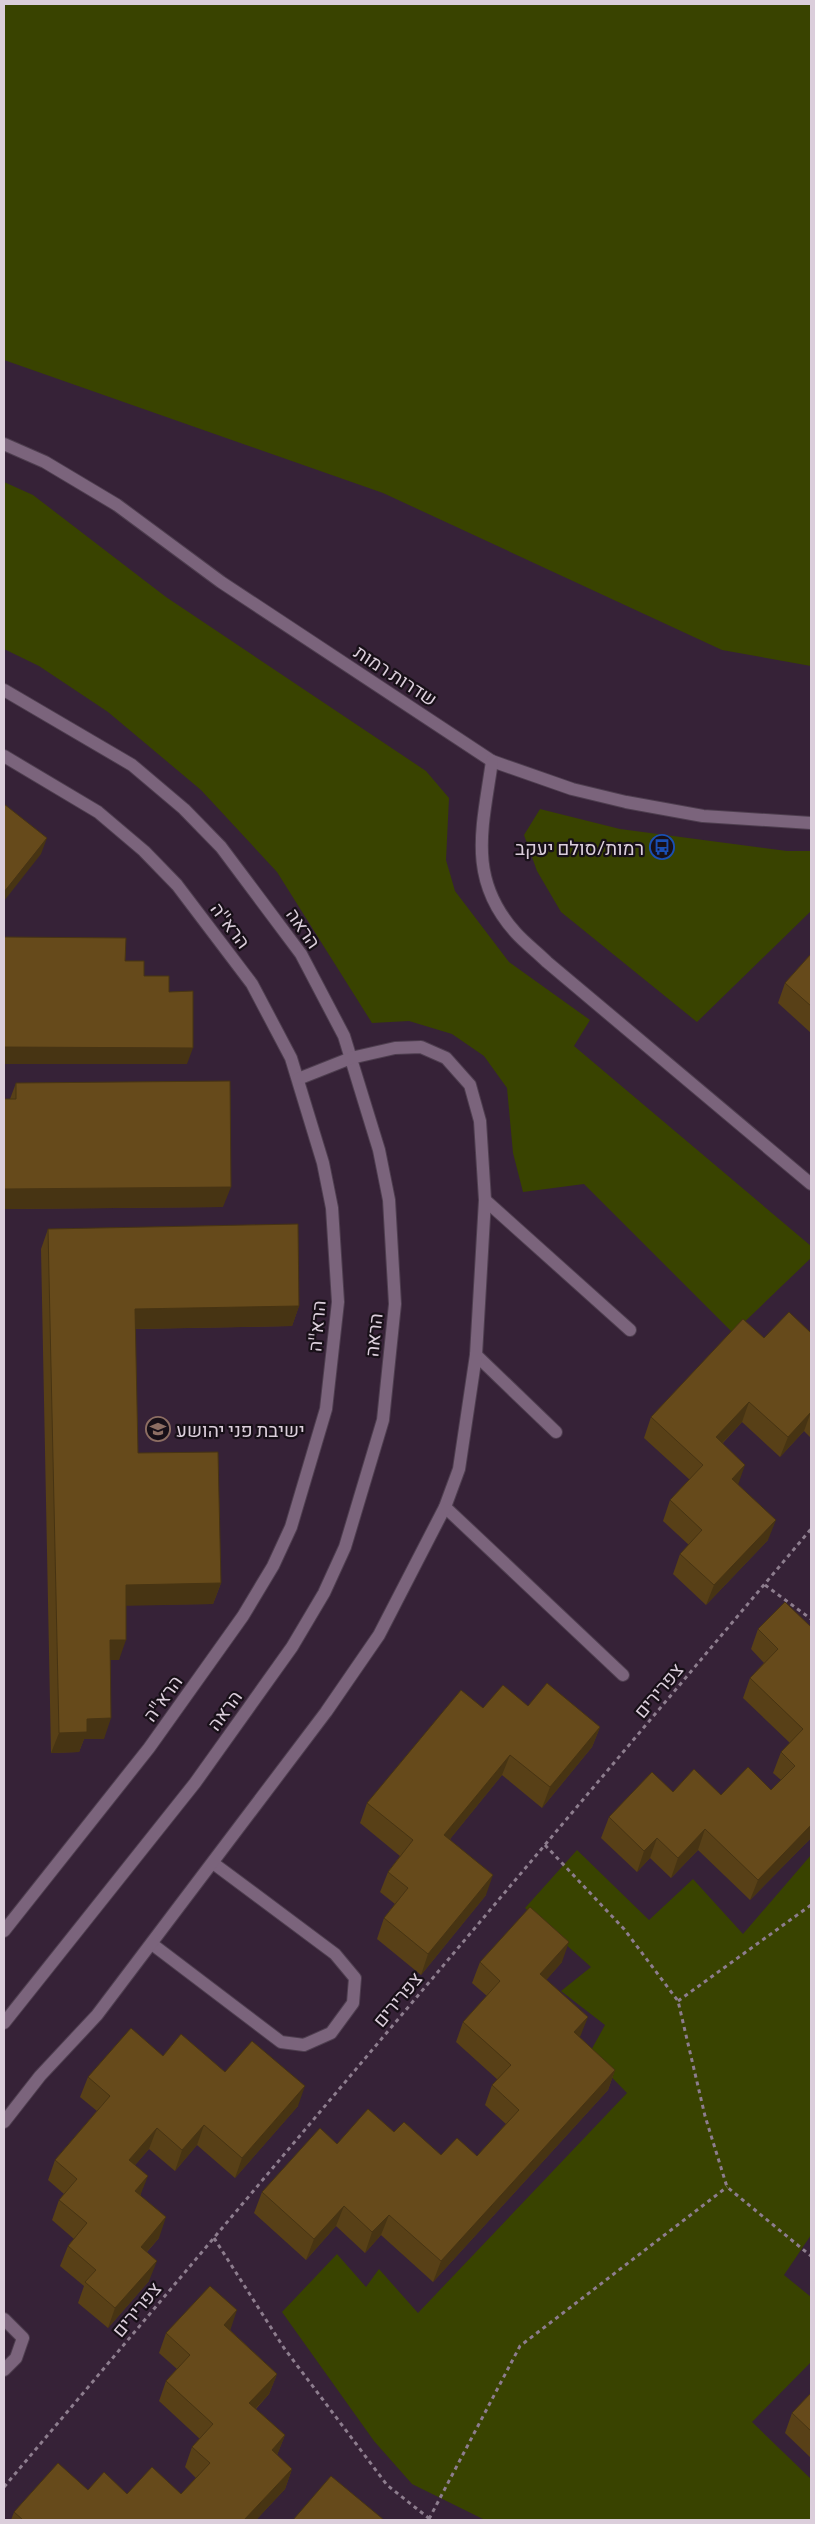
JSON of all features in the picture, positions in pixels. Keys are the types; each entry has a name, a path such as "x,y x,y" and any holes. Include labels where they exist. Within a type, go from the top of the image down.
{"street":[{"name":"שדרות רמות","path":"4,444 45,462 117,505 221,582 492,761 572,789 626,802 703,816 811,823"},
{"name":"הראה","path":"4,690 132,765 184,808 221,847 301,954 344,1036 379,1150 389,1200 396,1304 383,1420 345,1547 324,1593 292,1647 195,1783 4,2023"},
{"name":"הרא''ה","path":"4,756 98,812 144,850 177,884 252,984 291,1058 323,1164 332,1208 338,1302 326,1409 291,1527 273,1566 243,1616 205,1672 149,1748 4,1931"},
{"path":"492,761 481,838 482,871 494,902 515,932 547,962 811,1184"},
{"path":"4,2122 40,2076 97,2016 326,1712 379,1635 445,1507 459,1469 476,1355 485,1200 480,1121 470,1085 446,1058 421,1047 395,1048 351,1058 298,1079"},
{"path":"485,1200 630,1330"},
{"path":"476,1355 556,1432"},
{"path":"445,1507 623,1676"},
{"path":"152,1944 281,2042 304,2045 332,2033 353,2004 355,1978 334,1954 214,1863"},
{"path":"4,2319 23,2338 16,2358 4,2370"}],"path":[{"name":"צפרירים","path":"4,2487 811,1529"},
{"path":"765,1585 811,1619"},
{"path":"545,1845 624,1929 678,2001 705,2116 727,2187 811,2256"},
{"path":"678,2001 811,1905"},
{"path":"214,2238 284,2348 342,2427 387,2485 430,2520 520,2346 727,2187"}],"green space":[{"path":"4,4 811,4 811,666 722,650 383,493 4,360"},
{"path":"4,482 33,495 166,597 426,771 449,798 446,860 455,891 509,962 590,1020 574,1046 811,1246 811,1258 733,1333 584,1184 523,1192 513,1153 507,1088 484,1056 452,1034 409,1021 372,1023 277,872 201,790 108,712 39,666 4,649"},
{"path":"540,809 620,829 787,851 811,851 811,911 697,1022 561,912 537,871 524,835"},
{"path":"577,1850 649,1920 693,1879 743,1934 811,1855 811,2235 784,2275 811,2297 811,2362 752,2422 811,2479 811,2520 485,2520 412,2484 374,2441 282,2312 337,2254 366,2287 379,2269 418,2313 627,2093 589,2054 605,2025 561,1991 591,1967 525,1908"}],"building":[{"path":"4,804 47,838 4,892"},
{"path":"4,937 126,938 125,961 144,961 144,976 169,976 169,992 193,991 193,1048 4,1047"},
{"path":"811,954 811,1006 785,983"},
{"path":"230,1081 231,1187 4,1189 4,1099 16,1099 16,1083"},
{"path":"298,1224 299,1306 135,1309 138,1453 218,1452 221,1583 126,1585 126,1640 110,1640 111,1718 87,1719 87,1732 59,1733 48,1229"},
{"path":"789,1312 811,1333 811,1412 788,1437 749,1402 716,1437 745,1465 732,1479 776,1520 714,1585 680,1554 702,1530 670,1500 703,1465 651,1417 743,1319 764,1338"},
{"path":"785,1602 811,1627 811,1825 758,1880 705,1829 678,1858 657,1838 644,1851 609,1817 652,1772 673,1792 694,1769 721,1795 748,1767 771,1790 795,1766 781,1752 803,1729 750,1678 778,1649 758,1629"},
{"path":"547,1683 600,1727 550,1787 510,1755 444,1835 493,1875 428,1954 384,1918 408,1888 388,1872 413,1840 367,1803 461,1690 483,1708 503,1685 528,1706"},
{"path":"530,1907 569,1942 540,1974 588,2017 574,2032 615,2070 441,2261 389,2215 372,2232 344,2206 314,2239 262,2192 320,2128 337,2144 368,2109 394,2132 404,2122 441,2155 457,2138 477,2156 519,2110 492,2085 511,2065 463,2022 500,1981 480,1962"},
{"path":"131,2028 163,2056 181,2034 225,2072 252,2041 305,2086 242,2158 204,2125 182,2150 157,2128 129,2160 148,2176 135,2191 166,2217 141,2247 157,2261 115,2308 85,2282 96,2270 68,2246 87,2223 59,2200 77,2179 55,2160 110,2096 88,2077"},
{"path":"210,2286 237,2310 224,2325 277,2374 249,2403 285,2435 272,2450 292,2469 244,2520 23,2520 14,2512 58,2463 88,2490 104,2472 127,2494 152,2467 181,2494 210,2463 192,2447 213,2424 166,2381 190,2355 166,2333"},
{"path":"811,2393 811,2431 792,2413"},
{"path":"331,2476 384,2520 293,2520"}],"place":[{"name":"רמות/סולם יעקב","path":"662,847"},
{"name":"ישיבת פני יהושע","path":"158,1429"}]}
